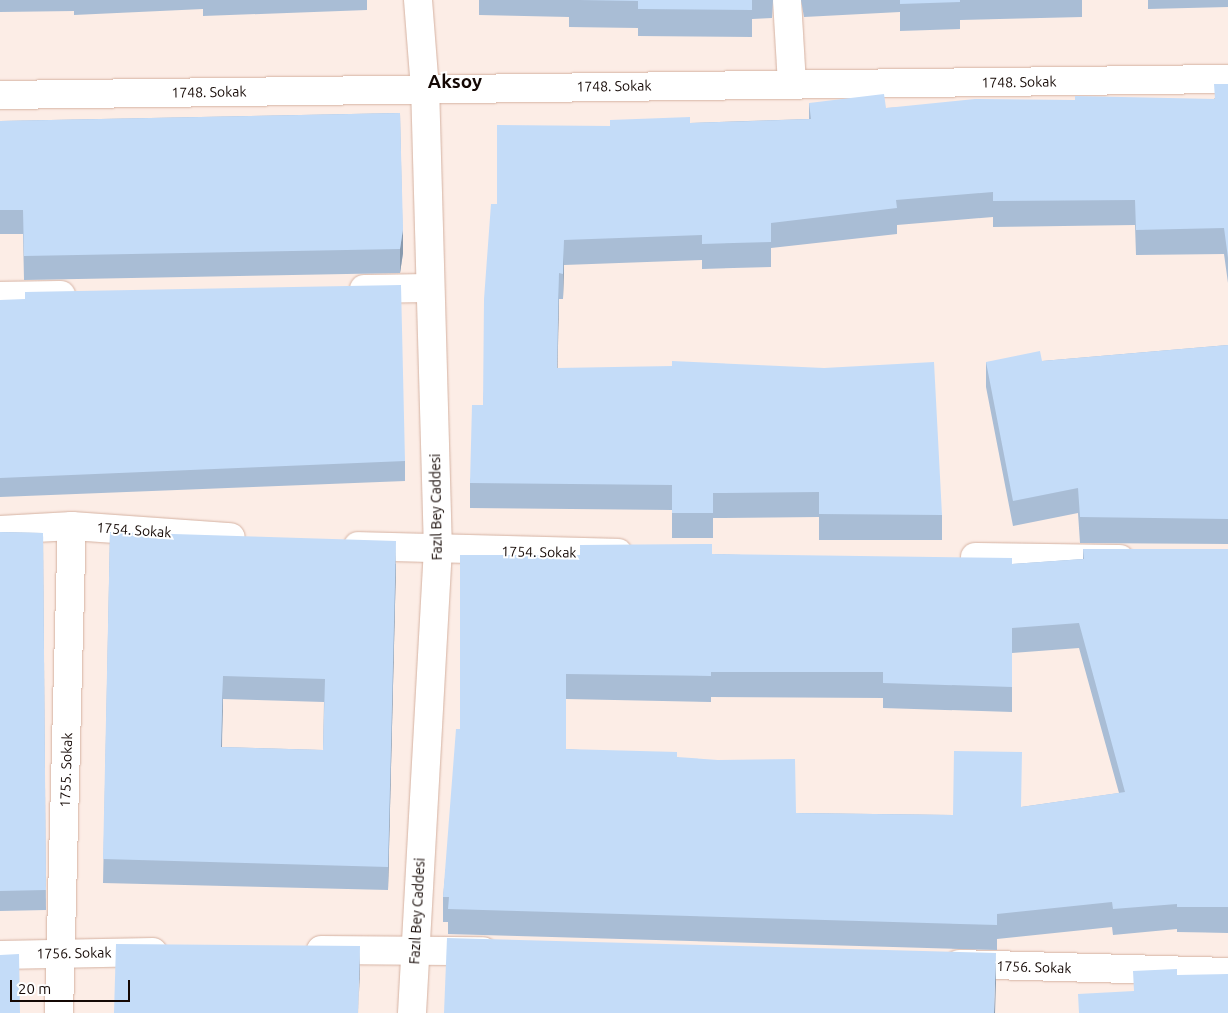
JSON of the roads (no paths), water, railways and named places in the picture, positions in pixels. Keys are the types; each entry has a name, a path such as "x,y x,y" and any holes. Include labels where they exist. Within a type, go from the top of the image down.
{"street":[{"name":"Fazıl Bey Caddesi","path":"412,1013 414,949 438,551 425,88 418,0"},
{"path":"787,0 792,84"},
{"name":"1748. Sokak","path":"0,94 1228,79"},
{"path":"332,290 430,288"},
{"path":"0,296 88,294"},
{"name":"1754. Sokak","path":"0,530 72,526 260,539"},
{"name":"1755. Sokak","path":"59,1013 72,526"},
{"name":"1754. Sokak","path":"329,544 438,551 645,554"},
{"path":"951,557 1149,559"},
{"path":"296,951 414,949 514,952"},
{"name":"1756. Sokak","path":"0,955 179,952"},
{"name":"1756. Sokak","path":"930,964 1228,972"}],"district":[{"name":"Aksoy","path":"455,82"}]}
